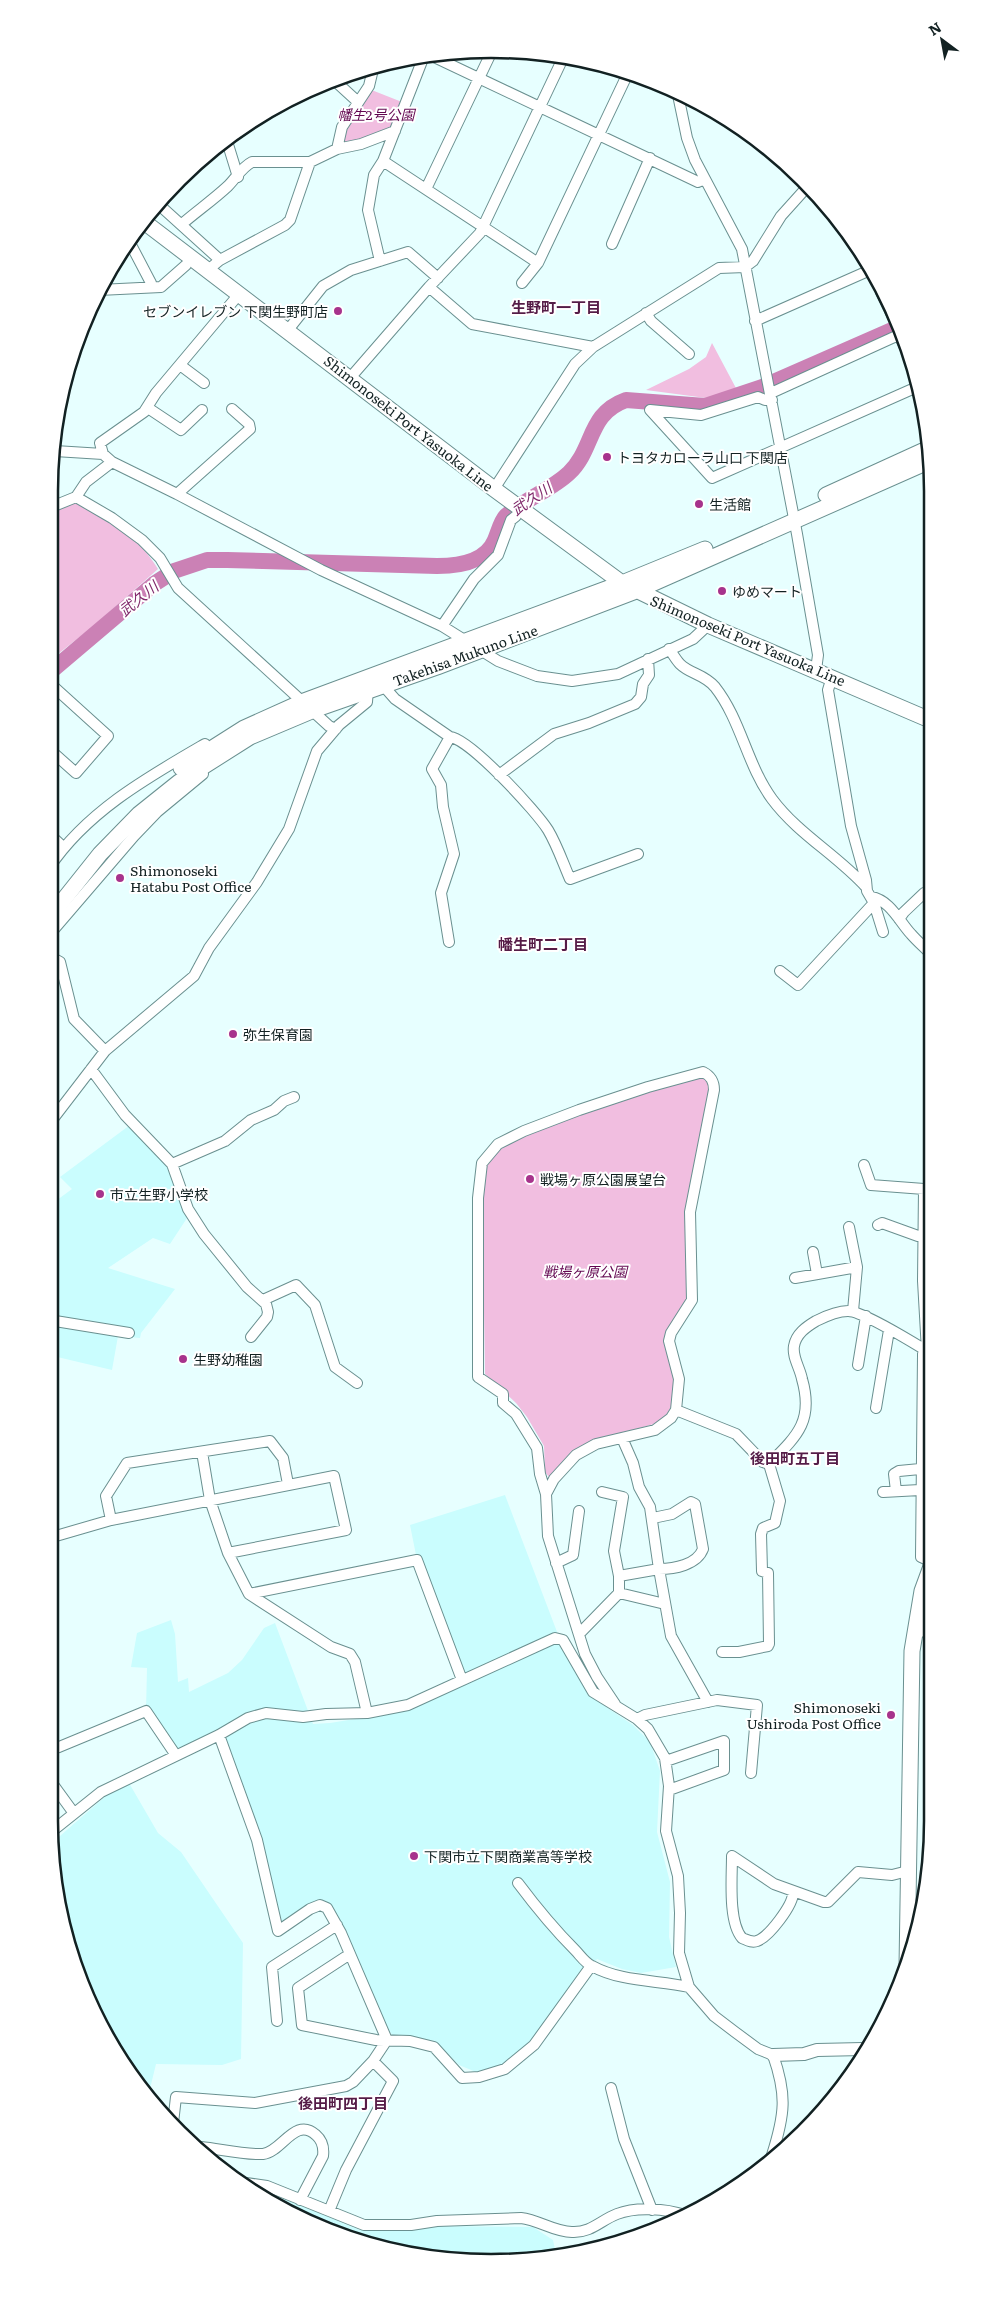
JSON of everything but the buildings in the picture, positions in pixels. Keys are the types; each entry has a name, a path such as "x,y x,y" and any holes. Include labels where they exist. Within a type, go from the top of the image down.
{"main road":[{"name":"Shimonoseki Port Yasuoka Line","path":"149,225 214,265 240,293 494,489 518,510 622,583 708,625 924,717"},
{"name":"Takehisa Mukuno Line","path":"58,896 119,833 179,782 250,738 309,705 373,682 479,650 636,591 923,452"},
{"name":"Takehisa Mukuno Line","path":"373,682 466,641 622,583 924,463"},
{"path":"907,1940 910,1693 914,1630 924,1585"}],"street":[{"path":"426,189 489,58"},
{"path":"441,60 698,182 704,179"},
{"path":"380,261 368,210 374,175 383,160 421,63"},
{"path":"350,378 483,226 561,63"},
{"path":"337,149 342,127 369,86 372,74"},
{"path":"522,283 538,262 625,79"},
{"path":"340,85 358,102"},
{"path":"679,100 687,138 704,179 742,249 762,362 771,394 818,655 816,670"},
{"path":"182,224 211,201 238,177 246,165 252,162 310,162 337,149 361,144 395,130"},
{"path":"228,146 238,177"},
{"path":"612,244 650,158"},
{"path":"383,160 538,262"},
{"path":"163,208 182,224 214,265 285,225 290,220 310,162"},
{"path":"494,489 575,364 593,346 718,268 745,266 753,261 781,216 804,191"},
{"path":"133,248 152,282 151,287"},
{"path":"288,330 323,286 351,270 408,252 438,278"},
{"path":"107,290 161,287 186,265"},
{"path":"755,321 865,272"},
{"path":"429,287 472,324 593,346"},
{"path":"240,293 156,393 148,408 128,425 100,443 103,454 112,462 321,570 442,626 479,650 525,673 572,681 618,674 693,639 708,625"},
{"path":"646,313 651,321 689,354"},
{"path":"896,336 771,394 765,400 758,397 701,415 650,410 712,478 912,389"},
{"path":"180,365 204,383"},
{"path":"148,408 181,430 202,410"},
{"path":"177,494 250,430 250,424 232,409"},
{"path":"59,451 103,454"},
{"path":"58,504 76,497 86,482 112,462"},
{"path":"76,497 112,518 142,540 160,558 172,581 309,705 329,726 336,730"},
{"path":"442,626 474,579 498,555 511,520 518,510"},
{"path":"669,649 681,665 702,676 716,688 731,712 752,762 772,799 806,836 843,864 866,887 883,932"},
{"path":"499,776 554,734 589,723 635,704 641,696 643,684 649,675 648,659"},
{"path":"832,677 828,690 851,826 866,880 866,887"},
{"path":"58,1112 105,1051 194,976 209,948 257,882 285,836 317,751 336,730 367,702 373,682 450,737 477,752 547,828 570,880 638,854"},
{"path":"58,691 108,736 76,773 58,757"},
{"path":"58,856 103,810 172,764 242,724 282,706 309,705"},
{"path":"58,925 134,836 180,792 246,745 309,705"},
{"path":"449,942 441,893 454,854 443,807 442,785 432,769 450,737"},
{"path":"58,842 64,848"},
{"path":"899,920 904,912 924,893"},
{"path":"780,971 798,985 872,900 879,898 924,947"},
{"path":"58,961 60,962 74,1019 105,1051"},
{"path":"92,1069 125,1116 172,1164 188,1209 204,1234 247,1287 263,1300 268,1312 261,1327 251,1337"},
{"path":"546,1494 554,1479 576,1455 596,1444 655,1430 671,1418 676,1410 679,1373 669,1340 671,1333 692,1300 690,1212 714,1090 713,1081 710,1076 700,1072 579,1110 524,1131 498,1144 482,1163 478,1198 478,1377 503,1394 503,1403 516,1414 537,1448 540,1474 546,1494 546,1529 556,1564 590,1665 615,1704"},
{"path":"172,1164 225,1141 251,1120 274,1110 284,1101 294,1097"},
{"path":"864,1165 870,1185 924,1189 924,1295"},
{"path":"878,1226 882,1223 918,1236 924,1236"},
{"path":"849,1227 857,1267 853,1311"},
{"path":"813,1252 817,1274"},
{"path":"795,1278 857,1267"},
{"path":"263,1300 296,1285 315,1305 335,1367 357,1383"},
{"path":"769,1464 794,1439 803,1424 806,1396 794,1347 798,1336 810,1325 828,1315 853,1311 866,1316 924,1350"},
{"path":"858,1365 866,1316"},
{"path":"58,1321 129,1333"},
{"path":"876,1408 875,1404 889,1330"},
{"path":"924,1353 922,1354 920,1469 921,1557 924,1558"},
{"path":"676,1410 736,1434 763,1462 769,1464"},
{"path":"622,1438 633,1463 639,1488 650,1507 671,1636 708,1702"},
{"path":"111,1520 106,1496 127,1463 270,1441 282,1458 288,1484"},
{"path":"202,1452 210,1500 228,1553 250,1594 331,1646 350,1654 355,1662 367,1713"},
{"path":"722,1652 739,1652 769,1645 768,1573 762,1571 761,1534 763,1528 775,1523 780,1500 769,1464"},
{"path":"896,1491 894,1474 899,1471 920,1469"},
{"path":"58,1535 111,1520 334,1476 346,1530 228,1553"},
{"path":"883,1492 920,1490"},
{"path":"579,1634 619,1593 619,1576 614,1551 623,1497 602,1492"},
{"path":"619,1576 683,1567 701,1555 703,1549 695,1504 691,1502 672,1514 652,1518"},
{"path":"556,1564 573,1555 579,1511"},
{"path":"250,1594 418,1560 462,1680"},
{"path":"619,1593 665,1604"},
{"path":"914,1630 924,1632"},
{"path":"58,1826 101,1792 175,1754 219,1735 248,1718 266,1713 303,1717 326,1714 367,1713 408,1705 555,1638 563,1640 593,1692 637,1719 648,1730 666,1761 669,1790 666,1831 678,1876 680,1953 689,1987 714,2016 758,2049 773,2055 804,2054 817,2050 858,2049"},
{"path":"637,1719 645,1715 717,1700 757,1705 751,1773"},
{"path":"58,1746 146,1711 175,1754"},
{"path":"219,1735 257,1840 278,1931 310,1909 320,1905 327,1908 337,1925 387,2040"},
{"path":"666,1761 724,1741 724,1770 669,1790"},
{"path":"58,1791 73,1812"},
{"path":"793,1892 792,1903 763,1938 754,1942 742,1938 735,1922 732,1904 732,1856 774,1884 793,1892 828,1902 855,1874 892,1875 908,1871"},
{"path":"518,1883 553,1928 591,1966 626,1978 689,1987"},
{"path":"277,2022 272,1967 337,1925"},
{"path":"350,1954 298,1988 302,2025 376,2040 410,2041 434,2047 462,2078 479,2077 505,2069 534,2045 591,1966"},
{"path":"174,2116 176,2097 236,2102 276,2100 346,2086 353,2082 373,2062 387,2040"},
{"path":"773,2055 781,2078 784,2100 773,2149"},
{"path":"329,2211 346,2170 392,2080 373,2062"},
{"path":"610,2088 624,2139 652,2210"},
{"path":"206,2147 263,2154 280,2147 292,2133 301,2130 313,2132 320,2138 324,2148 323,2156 300,2200"},
{"path":"257,2185 267,2186 364,2225 411,2225 437,2221 521,2218 534,2219 552,2227 572,2232 592,2229 617,2214 633,2210 652,2210 674,2213"}],"shaded area":[{"path":"130,1125 166,1162 189,1215 170,1244 153,1238 108,1268 175,1289 141,1333 140,1338 118,1336 112,1370 58,1357 58,1199 72,1189 60,1177"},
{"path":"505,1495 562,1645 591,1697 633,1725 650,1742 660,1771 657,1832 670,1882 669,1937 676,1967 641,1973 622,1969 597,1959 563,2007 513,2061 476,2072 459,2065 435,2041 412,2037 395,2040 372,2002 341,1933 320,1905 278,1931 257,1840 218,1739 175,1754 146,1711 147,1668 131,1667 137,1633 171,1620 175,1634 178,1682 188,1678 189,1692 228,1673 242,1660 264,1628 275,1623 313,1724 367,1717 469,1681 417,1560 410,1525"},
{"path":"129,1783 158,1833 181,1852 243,1943 241,2059 222,2065 156,2064 150,2088 116,2037 90,1986 72,1932 61,1877 58,1838 108,1794"},
{"path":"273,2195 360,2230 409,2231 435,2226 533,2227 553,2240 555,2249 519,2253 491,2254 434,2250 379,2239 325,2221"}],"green space":[{"name":"幡生2号公園","path":"369,89 402,102 391,129 360,141 340,145 344,128"},
{"path":"712,343 737,390 706,398 646,390 689,369 706,357"},
{"path":"75,503 111,523 141,546 158,569 91,628 58,654 58,510"},
{"name":"戦場ヶ原公園","path":"697,1075 707,1078 711,1089 685,1222 689,1295 673,1323 674,1393 671,1407 664,1419 654,1424 596,1440 572,1451 549,1477 545,1472 544,1446 527,1417 516,1403 485,1374 482,1189 486,1168 490,1159 499,1150 553,1124"}],"waterway":[{"name":"武久川","path":"58,665 154,584 174,571 207,560 437,566 462,564 478,558 491,547 506,516 569,473 583,453 598,423 613,406 626,400 705,406 762,387 893,329"}],"place":[{"name":"セブンイレブン 下関生野町店","path":"338,311"},
{"name":"トヨタカローラ山口 下関店","path":"607,457"},
{"name":"生活館","path":"699,504"},
{"name":"ゆめマート","path":"722,591"},
{"name":"Shimonoseki Hatabu Post Office","path":"120,878"},
{"name":"弥生保育園","path":"233,1034"},
{"name":"戦場ヶ原公園展望台","path":"530,1179"},
{"name":"市立生野小学校","path":"100,1194"},
{"name":"生野幼稚園","path":"183,1359"},
{"name":"Shimonoseki Ushiroda Post Office","path":"891,1715"},
{"name":"下関市立下関商業高等学校","path":"414,1856"}],"district":[{"name":"生野町一丁目","path":"556,306"},
{"name":"幡生町二丁目","path":"543,943"},
{"name":"後田町五丁目","path":"795,1457"},
{"name":"後田町四丁目","path":"343,2102"}]}
